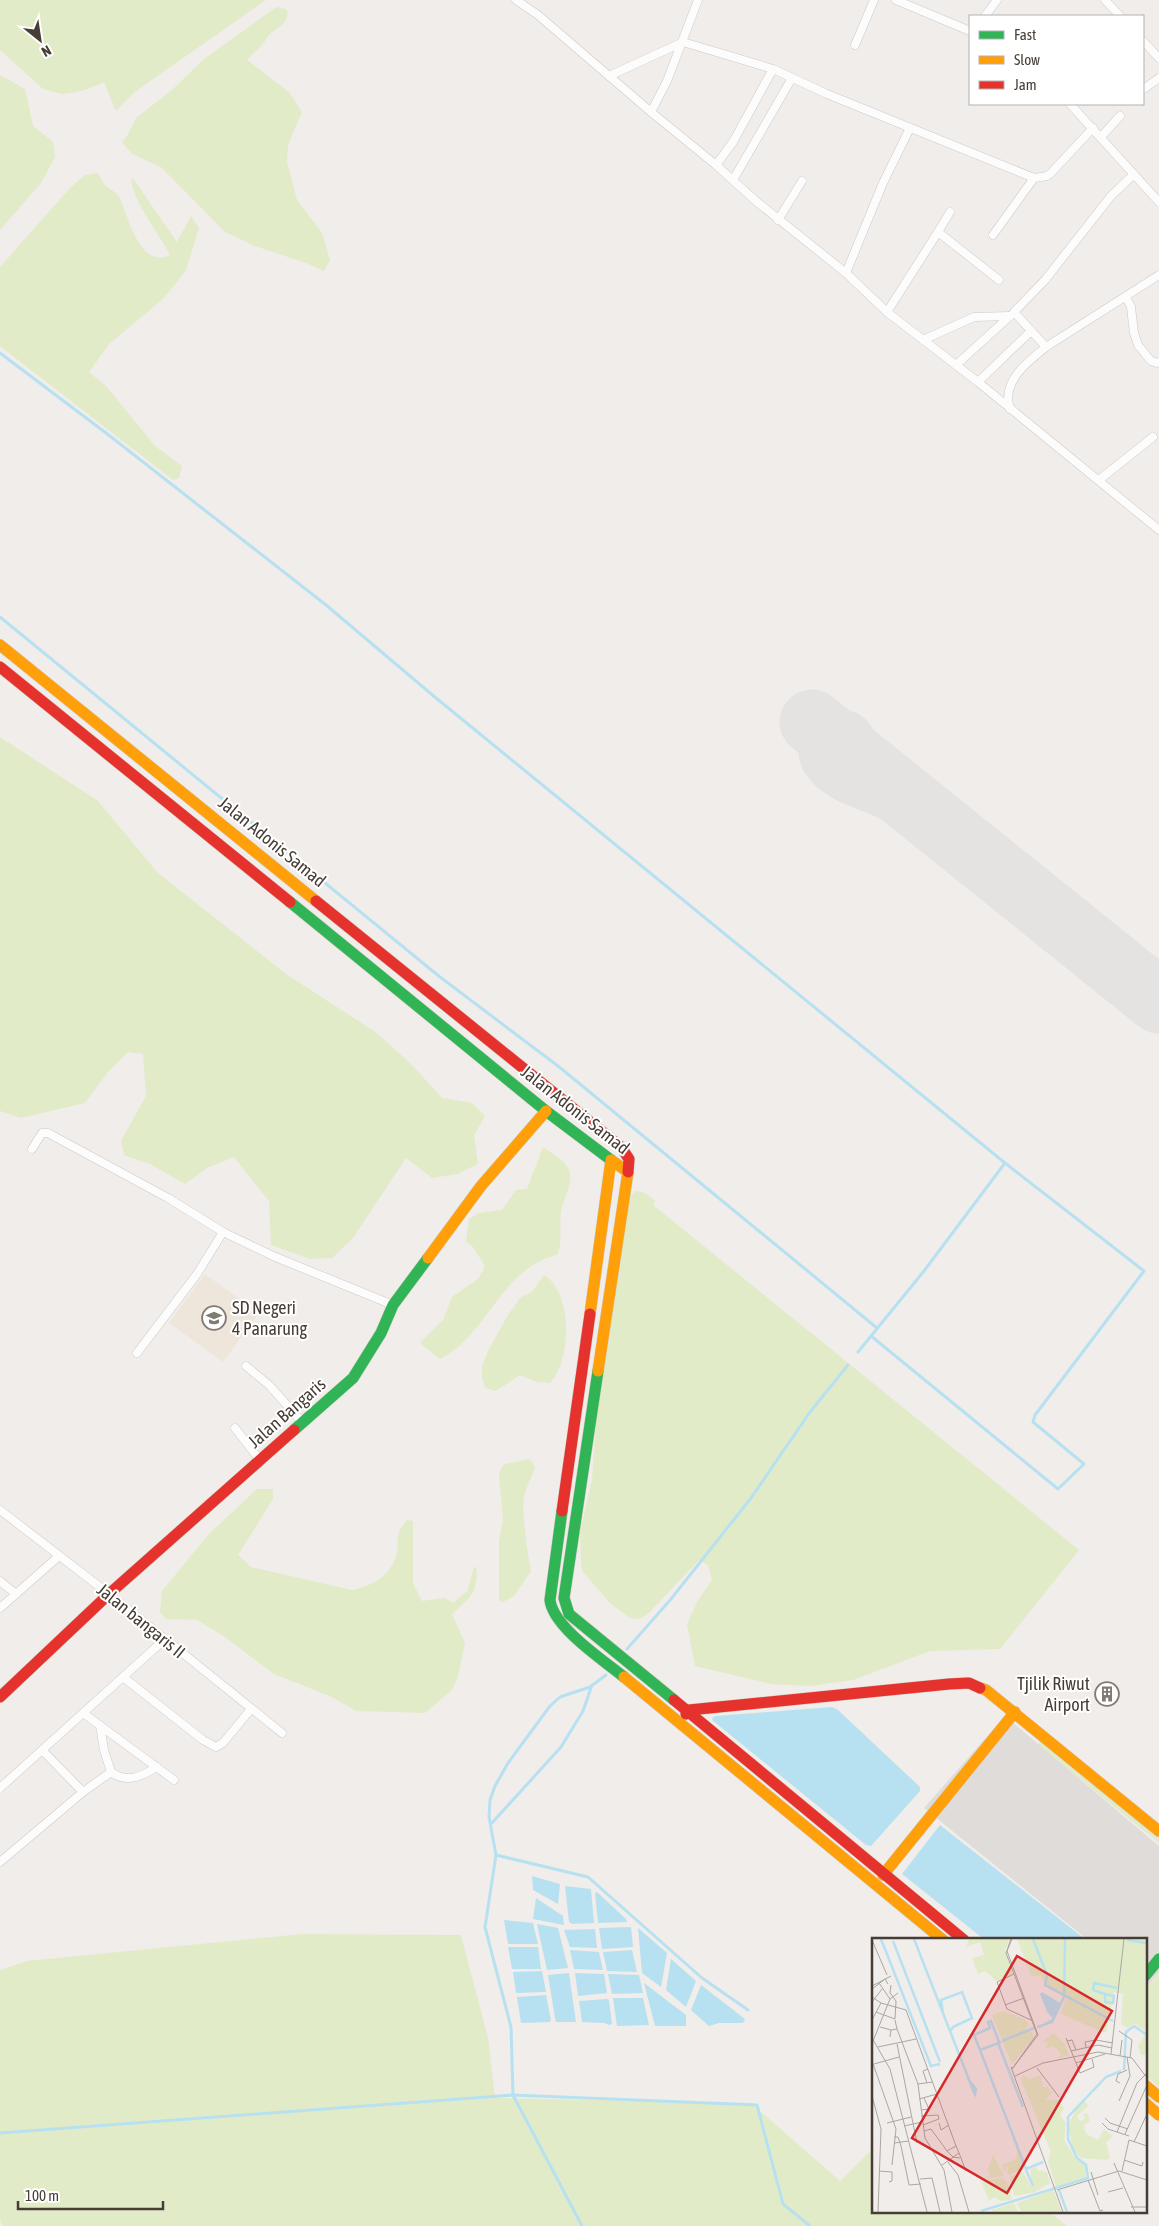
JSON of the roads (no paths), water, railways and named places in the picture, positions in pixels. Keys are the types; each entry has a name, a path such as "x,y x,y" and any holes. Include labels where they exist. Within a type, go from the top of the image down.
{"main road":[{"name":"Jalan Adonis Samad","path":"0,644 621,1147 629,1159 628,1172"},
{"name":"Jalan Adonis Samad","path":"0,667 546,1111 628,1172"},
{"path":"392,984 403,971"},
{"name":"Jalan Bangaris","path":"0,1697 109,1594 259,1459 353,1378 381,1333 393,1305 481,1186 546,1111"},
{"path":"611,1160 598,1268 550,1600 551,1609 560,1624 941,1938"},
{"path":"628,1172 564,1598 569,1614 688,1710 882,1875 961,1938"},
{"path":"678,1722 688,1710 949,1684 969,1683 978,1685 1015,1712 1159,1831"},
{"path":"882,1875 1015,1712"},
{"path":"1146,1975 1159,1959"},
{"path":"1146,2086 1159,2096"},
{"path":"1146,2104 1159,2115"}],"street":[{"path":"516,0 538,15 716,165 778,220 846,273 887,312 978,382 1159,530"},
{"path":"651,112 667,81 698,0"},
{"path":"855,45 874,0"},
{"path":"896,0 969,31"},
{"path":"986,15 997,0"},
{"path":"1105,0 1119,15"},
{"path":"609,76 683,42 773,69 910,128 1034,178 1051,173 1094,128"},
{"path":"1144,42 1159,58"},
{"path":"716,165 733,142 773,69"},
{"path":"733,180 792,78"},
{"path":"1145,88 1159,78"},
{"path":"1071,105 1094,128 1133,175 1158,197"},
{"path":"1101,136 1120,116"},
{"path":"846,273 883,183 910,128"},
{"path":"956,365 1012,314 1045,280 1111,196 1133,175"},
{"path":"993,235 1034,178"},
{"path":"778,220 802,182"},
{"path":"887,312 950,212"},
{"path":"938,232 999,280"},
{"path":"1010,409 1007,398 1008,388 1026,362 1046,347 1159,275"},
{"path":"1126,297 1131,307 1133,327 1138,345 1151,361 1159,362"},
{"path":"923,340 974,317 1012,314 1046,347"},
{"path":"978,382 1031,332"},
{"path":"1100,480 1153,437"},
{"path":"32,1149 42,1133 48,1133 168,1198 223,1232 273,1256 393,1305"},
{"path":"137,1353 197,1274 223,1232"},
{"path":"246,1366 269,1385 303,1423"},
{"path":"235,1428 259,1459"},
{"name":"Jalan bangaris II","path":"0,1510 109,1594 282,1733"},
{"path":"0,1608 59,1556"},
{"path":"0,1581 16,1594"},
{"path":"0,1788 164,1640"},
{"path":"123,1677 203,1740 216,1747 223,1743 251,1709"},
{"path":"83,1713 174,1780"},
{"path":"100,1725 104,1750 111,1772 123,1778 136,1778 157,1767"},
{"path":"42,1750 83,1792"},
{"path":"0,1862 83,1792 111,1772"}],"water":[{"path":"832,1707 838,1710 920,1787 920,1791 871,1846 866,1845 712,1720 716,1716"},
{"path":"940,1825 1083,1938 982,1938 902,1874"},
{"path":"532,1876 560,1884 558,1904 533,1890"},
{"path":"565,1886 591,1889 594,1923 572,1924 569,1922"},
{"path":"597,1892 627,1922 598,1923 595,1893"},
{"path":"536,1898 563,1916 564,1925 533,1919"},
{"path":"504,1920 533,1923 538,1944 508,1944"},
{"path":"537,1924 558,1928 568,1968 547,1970"},
{"path":"631,1927 633,1947 602,1949 599,1928"},
{"path":"638,1928 667,1953 661,1987 642,1973"},
{"path":"595,1929 597,1948 570,1947 564,1930"},
{"path":"508,1947 538,1947 541,1969 512,1969"},
{"path":"570,1950 599,1952 603,1970 574,1969"},
{"path":"632,1950 637,1972 607,1971 603,1952"},
{"path":"671,1959 696,1981 686,2007 666,1990"},
{"path":"542,1971 546,1992 516,1993 513,1972"},
{"path":"569,1973 576,2022 556,2022 548,1975"},
{"path":"575,1973 604,1974 607,1993 578,1996"},
{"path":"608,1974 639,1975 643,1993 612,1994"},
{"path":"644,1983 686,2015 686,2026 655,2026"},
{"path":"701,1985 745,2019 743,2023 719,2023 709,2026 691,2010"},
{"path":"546,1995 551,2020 549,2022 521,2023 517,1997"},
{"path":"613,1998 643,1998 649,2025 617,2026"},
{"path":"609,2000 612,2024 582,2022 579,2001"}],"waterway":[{"path":"0,353 106,433 326,605 436,698 1005,1163 924,1271 858,1352"},
{"path":"0,617 440,977 558,1066 877,1328"},
{"path":"871,1336 1058,1489 1084,1464 1033,1422 1035,1415 1144,1271 1005,1163"},
{"path":"627,1649 671,1599 751,1498 810,1412 848,1365"},
{"path":"582,2226 513,2095 511,2027 485,1927 496,1855 489,1817 490,1800 495,1786 508,1763 550,1706 560,1697 590,1687 606,1675"},
{"path":"491,1824 561,1747 583,1711 592,1685"},
{"path":"496,1855 588,1877 702,1978 748,2010"},
{"path":"0,2133 513,2095 757,2105 783,2204 810,2226"}],"place":[{"name":"SD Negeri 4 Panarung","path":"214,1318"},
{"name":"Tjilik Riwut Airport","path":"1107,1694"}]}
